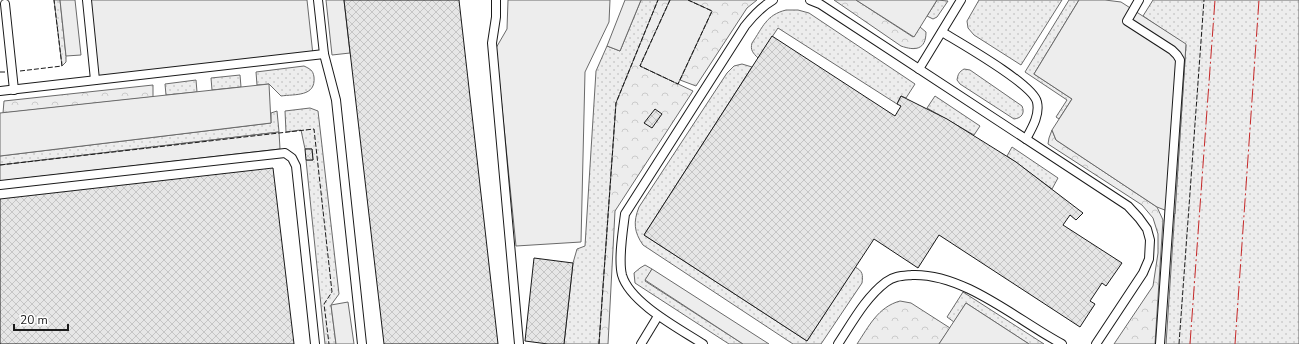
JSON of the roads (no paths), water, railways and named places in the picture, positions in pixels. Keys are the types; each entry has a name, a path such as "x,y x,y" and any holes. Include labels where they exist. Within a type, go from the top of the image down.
{"lane":[{"path":"87,0 95,80"},
{"path":"318,0 324,54 336,100 362,344"},
{"path":"496,0 496,17 492,43 519,344"},
{"path":"703,344 658,316 632,293 622,275 622,239 625,214 745,26 754,15 772,0"},
{"path":"810,0 820,4 1128,206 1139,218 1147,229 1150,240 1149,259 1143,274 1096,344"},
{"path":"919,69 961,0"},
{"path":"1138,0 1127,21 1172,50 1180,60 1160,344"},
{"path":"5,4 14,90"},
{"path":"942,32 1016,79 1032,93 1037,101 1037,115 1032,130 1026,139"},
{"path":"0,91 324,54"},
{"path":"0,185 285,153 292,158 296,166 315,344"},
{"path":"838,344 871,294 887,281 898,276 924,275 945,279 988,299 1062,344"},
{"path":"641,344 658,316"}]}
